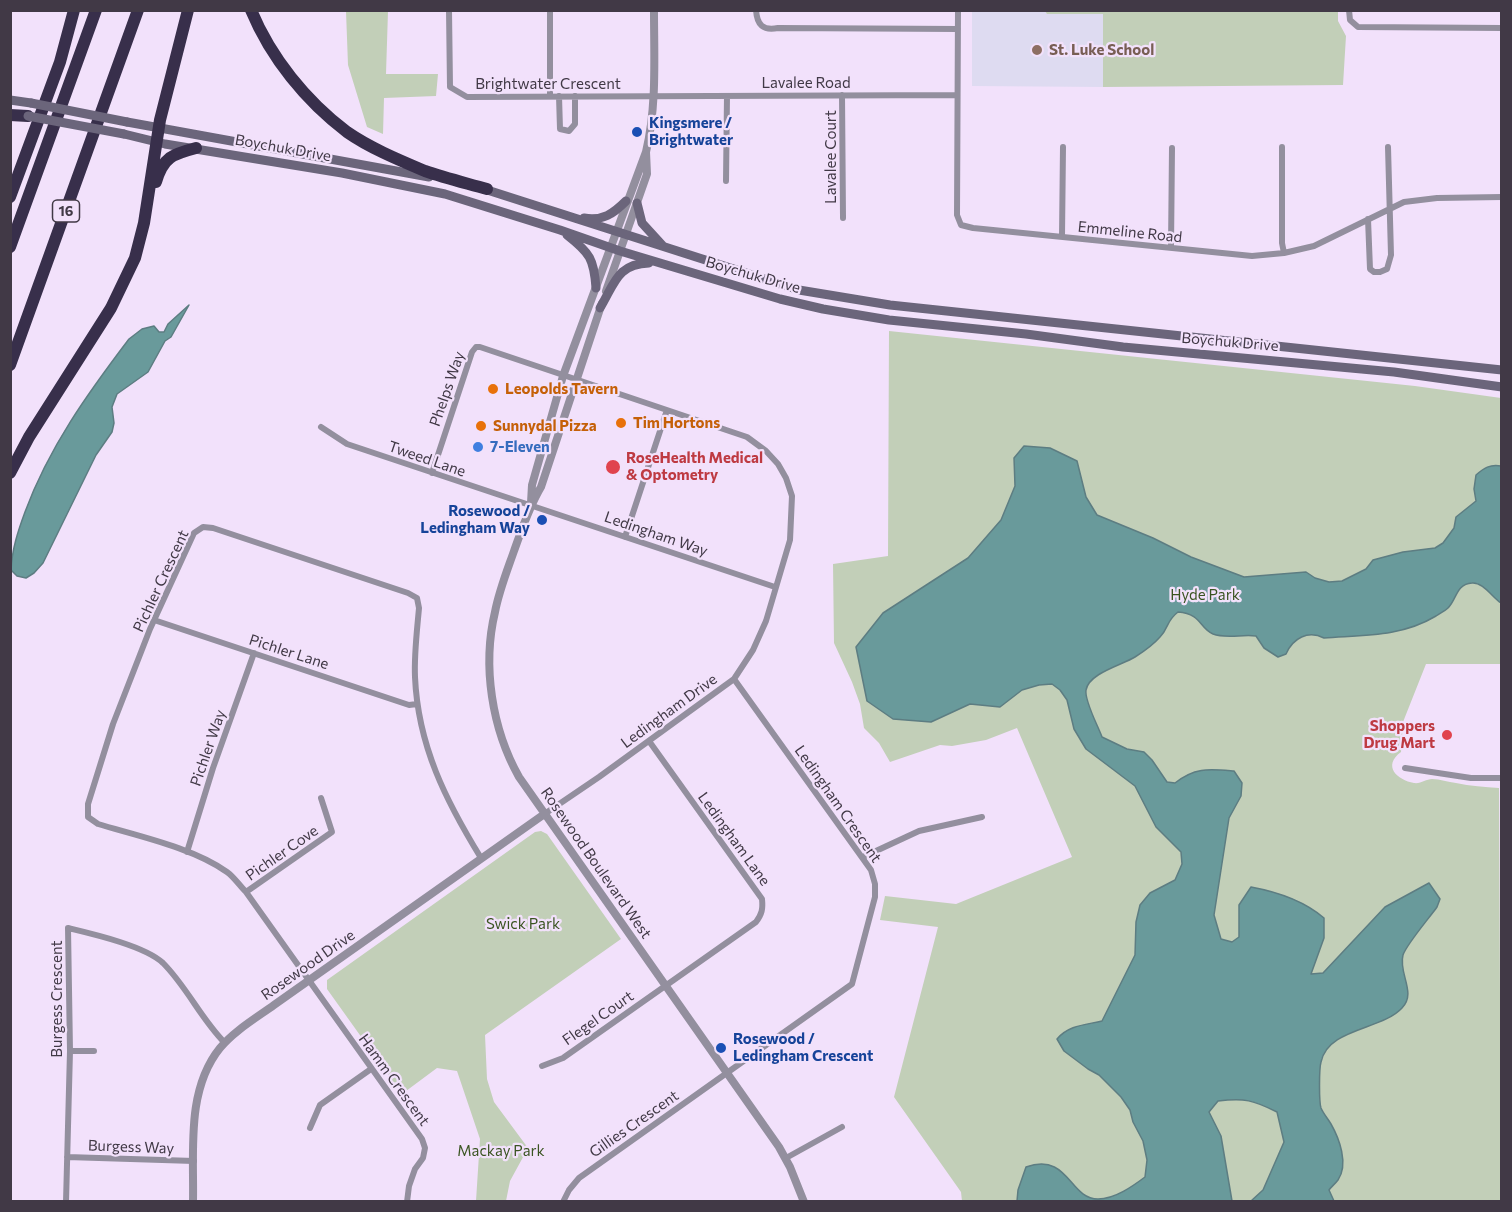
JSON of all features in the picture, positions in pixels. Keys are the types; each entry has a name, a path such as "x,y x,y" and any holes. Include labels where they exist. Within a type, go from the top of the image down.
{"highway":[{"path":"10,197 60,62 74,10"},
{"path":"10,248 96,10"},
{"name":"16","path":"10,365 138,10"},
{"path":"144,223 159,128 188,10"},
{"path":"251,10 264,38 294,82 330,118 348,132 369,145 427,171 487,189"},
{"path":"10,114 28,116"},
{"path":"10,473 29,437 119,294 135,258 159,171 169,158 196,148"}],"main road":[{"name":"Boychuk Drive","path":"10,100 487,189 799,290 843,299 1502,370"},
{"name":"Boychuk Drive","path":"28,116 445,194 620,251 780,299 823,309 889,320 1123,347 1394,372 1502,387"},
{"path":"563,215 589,219 601,218 613,214 626,201"},
{"path":"637,203 642,223 665,248"},
{"path":"560,230 579,244 589,256 595,267 596,288"},
{"path":"600,308 621,272 628,266 660,263"}],"street":[{"name":"Brightwater Crescent","path":"449,10 450,87 467,97 654,96"},
{"path":"550,10 550,96"},
{"path":"621,234 626,201 646,152 652,128 654,10"},
{"path":"756,10 758,21 763,28 769,30 778,28 958,29"},
{"name":"Emmeline Road","path":"958,10 957,216 961,225 1252,256 1284,253 1322,243 1404,202 1437,198 1502,197"},
{"path":"1349,10 1350,20 1358,27 1502,28"},
{"name":"Lavalee Court","path":"843,95 843,218"},
{"name":"Lavalee Road","path":"654,96 957,95"},
{"path":"559,96 560,129 569,131 575,124 575,96"},
{"path":"726,181 727,96"},
{"path":"1062,236 1063,147"},
{"path":"1282,147 1282,243 1284,253"},
{"path":"1368,219 1370,268 1380,273 1387,269 1390,263 1388,147"},
{"path":"1171,248 1172,148"},
{"path":"621,234 637,203 647,174 646,152"},
{"name":"Rosewood Boulevard West","path":"530,506 532,485 563,376 609,247 621,234"},
{"name":"Rosewood Boulevard West","path":"621,234 620,251 541,487 530,506 503,581 494,614 490,650 490,684 509,759 543,815 629,932 786,1158 804,1202"},
{"name":"Phelps Way","path":"432,473 468,362 476,347 577,379"},
{"name":"Ledingham Drive","path":"543,815 734,679 753,650 766,621 790,540 792,516 792,496 786,478 778,464 766,451 747,437 577,379"},
{"path":"625,537 667,410"},
{"name":"Tweed Lane","path":"321,427 347,444 530,506"},
{"name":"Ledingham Way","path":"530,506 775,587"},
{"name":"Pichler Crescent","path":"309,980 246,892 229,873 212,862 187,852 98,824 88,817 88,804 113,724 154,620 195,533 203,527 213,528 408,593 417,598 419,608 415,677 417,704 431,764 454,814 481,858"},
{"name":"Pichler Lane","path":"154,620 409,705 417,704"},
{"name":"Pichler Way","path":"187,852 213,768 254,653"},
{"name":"Ledingham Crescent","path":"727,1072 852,984 875,894 871,870 863,857 734,679"},
{"name":"Ledingham Lane","path":"649,741 762,899 763,907 761,916 756,922 665,986"},
{"path":"1405,768 1471,778 1502,778"},
{"name":"Pichler Cove","path":"246,892 332,832 321,798"},
{"name":"Rosewood Drive","path":"194,1202 195,1118 199,1089 208,1068 225,1043 309,980 543,815"},
{"path":"863,857 919,831 982,817"},
{"name":"Burgess Crescent","path":"66,1202 70,1051 68,928 139,950 161,961 179,981 225,1043"},
{"name":"Hamm Crescent","path":"309,980 422,1139 425,1149 409,1186 407,1202"},
{"name":"Flegel Court","path":"542,1066 562,1058 665,986"},
{"path":"70,1051 94,1051"},
{"path":"310,1128 320,1105 371,1069"},
{"name":"Gillies Crescent","path":"563,1202 579,1178 727,1072"},
{"path":"786,1158 842,1127"},
{"name":"Burgess Way","path":"67,1157 194,1161"}],"shaded area":[{"name":"St. Luke School","path":"972,11 1103,14 1103,87 972,86"},
{"path":"189,305 148,372 117,394 112,407 114,423 112,432 96,455 43,563 26,578 17,576 11,570 22,519 46,465 71,421 129,339 142,329 154,326 159,332 164,332 168,324"},
{"path":"1024,446 1050,448 1077,461 1086,497 1097,515 1153,538 1191,557 1244,577 1306,572 1315,578 1329,582 1342,581 1366,569 1373,560 1403,552 1435,548 1443,543 1454,528 1456,517 1476,501 1474,489 1476,475 1487,467 1501,466 1501,603 1480,585 1467,584 1460,589 1447,609 1423,623 1382,634 1324,638 1307,635 1297,640 1286,654 1278,657 1264,648 1256,636 1213,634 1192,615 1178,612 1171,618 1163,634 1151,646 1135,657 1099,674 1088,684 1086,690 1089,706 1102,737 1127,749 1144,752 1167,782 1175,783 1189,774 1203,770 1217,770 1234,771 1242,783 1241,796 1229,818 1214,915 1221,939 1232,942 1239,937 1239,905 1251,887 1280,894 1308,906 1324,918 1324,938 1311,974 1323,973 1385,907 1429,883 1440,899 1437,907 1403,955 1402,962 1408,996 1402,1008 1382,1021 1334,1042 1326,1051 1321,1062 1321,1108 1337,1136 1343,1159 1341,1174 1329,1190 1334,1201 1251,1201 1263,1190 1284,1142 1277,1112 1255,1102 1235,1100 1218,1101 1209,1112 1221,1136 1232,1201 1017,1201 1018,1190 1026,1167 1040,1164 1060,1171 1081,1192 1088,1197 1098,1199 1117,1194 1145,1177 1147,1160 1143,1141 1133,1122 1130,1110 1121,1097 1099,1075 1064,1051 1057,1039 1072,1028 1102,1021 1135,955 1136,922 1140,905 1150,893 1175,880 1182,864 1181,852 1156,827 1135,786 1086,749 1074,729 1067,700 1052,684 1022,690 1000,707 970,704 931,722 893,719 867,701 856,647 883,613 968,558 1001,520 1015,486 1014,458"}],"green space":[{"path":"346,11 388,11 386,74 438,74 436,96 384,98 383,134 367,127 348,65"},
{"path":"1045,11 1338,11 1338,21 1346,36 1343,85 1103,87 1103,14 1047,14"},
{"name":"Hyde Park","path":"889,331 1415,386 1501,398 1501,664 1426,664 1403,722 1401,752 1395,757 1392,767 1397,776 1414,783 1435,779 1499,788 1501,1201 962,1201 961,1192 894,1097 938,927 880,920 885,896 956,904 1072,857 1017,728 986,740 952,746 940,745 890,762 879,743 864,728 860,704 834,643 833,564 888,556"},
{"name":"Swick Park","path":"541,831 547,834 621,939 485,1035 487,1079 494,1102 528,1148 510,1181 506,1201 476,1201 480,1139 457,1071 437,1068 402,1094 327,989 327,980 535,832"}],"place":[{"name":"St. Luke School","path":"1037,50"},
{"name":"Kingsmere / Brightwater","path":"637,132"},
{"name":"Leopolds Tavern","path":"493,389"},
{"name":"Tim Hortons","path":"621,423"},
{"name":"Sunnydal Pizza","path":"481,426"},
{"name":"7-Eleven","path":"478,447"},
{"name":"RoseHealth Medical & Optometry","path":"613,467"},
{"name":"Rosewood / Ledingham Way","path":"542,520"},
{"name":"Shoppers Drug Mart","path":"1447,735"},
{"name":"Rosewood / Ledingham Crescent","path":"721,1048"}],"park label":[{"name":"Mackay Park","path":"501,1151"}]}
